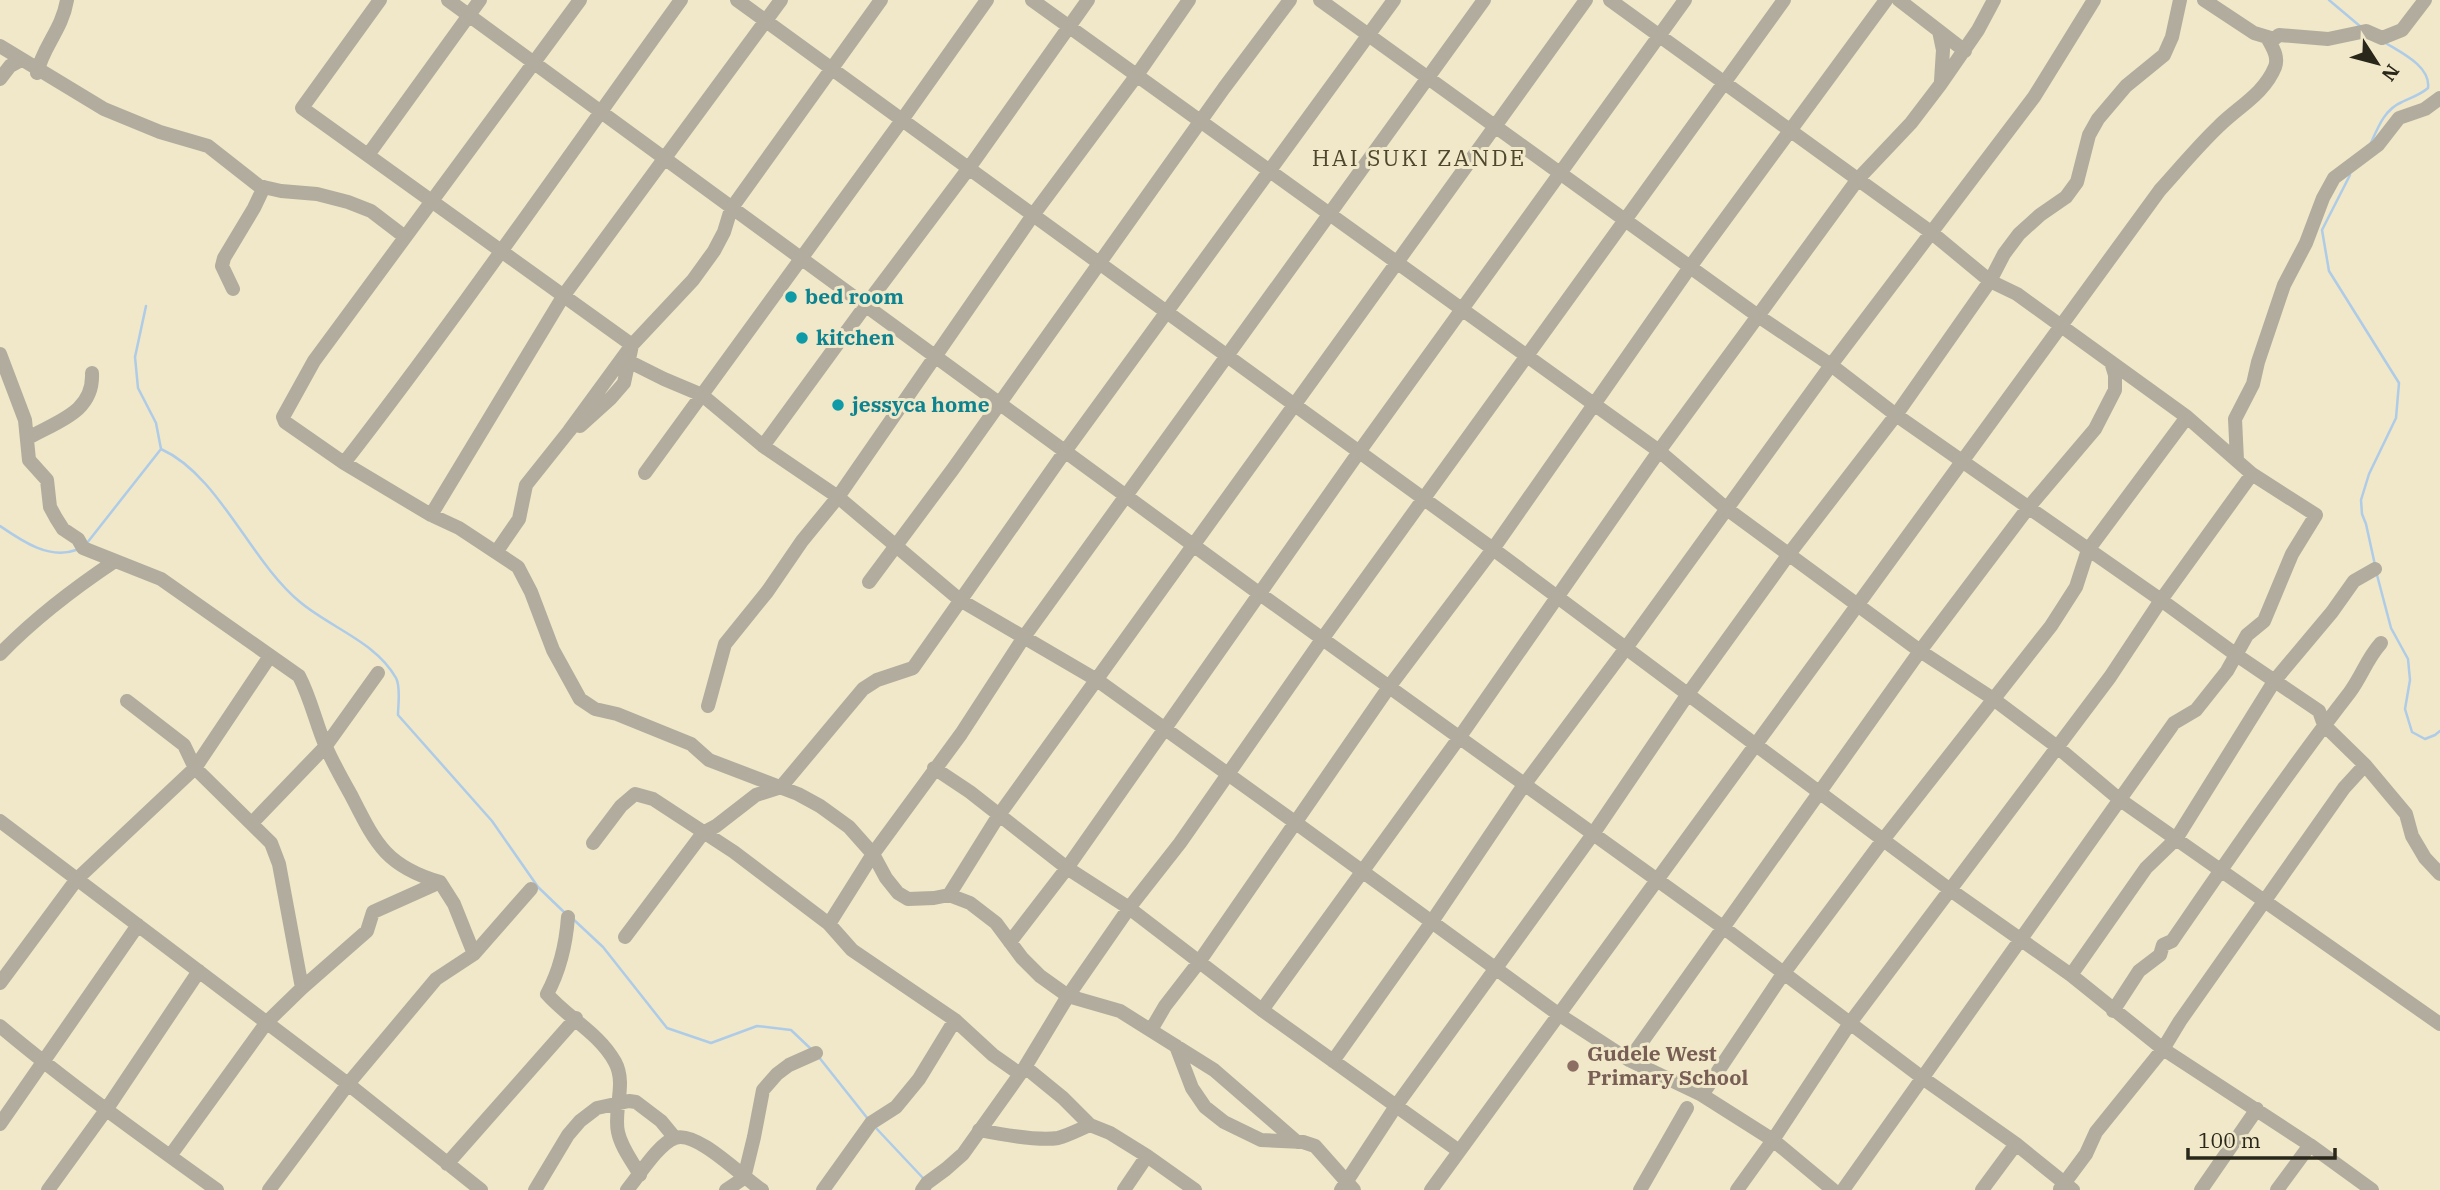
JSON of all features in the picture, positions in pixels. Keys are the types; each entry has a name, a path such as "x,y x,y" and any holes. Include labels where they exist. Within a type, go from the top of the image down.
{"street":[{"path":"37,73 40,62 59,28 66,0"},
{"path":"380,0 302,108 632,345"},
{"path":"448,0 731,209 866,304 1260,594 1724,929 1924,1079 2016,1144 2066,1188 2102,1124 2163,1049 2344,788 2365,765"},
{"path":"368,155 480,0"},
{"path":"580,0 314,361 283,417 285,422 344,463 430,515 459,528 518,566 553,650 580,699 595,709 617,714 691,744 709,760 820,806 849,827 873,854 898,893 908,899 949,895 970,902 996,923 1022,958 1040,976 1068,996 1120,1011 1214,1070 1297,1142"},
{"path":"344,463 429,353 681,0"},
{"path":"737,0 831,71 969,168 1493,549 1949,889 2071,975 2163,1049 2310,1145 2354,1185 2372,1190"},
{"path":"430,515 564,295 780,0"},
{"path":"497,551 519,519 526,485 632,345 686,288 714,251 724,232 731,209 881,0"},
{"path":"645,473 987,0"},
{"path":"1032,0 1659,451 1727,509 1920,651 1992,698 2056,746 2119,799 2440,1024"},
{"path":"763,446 969,168 1088,0"},
{"path":"708,706 724,644 838,497 1033,215 1189,0"},
{"path":"869,582 897,547 1290,0"},
{"path":"1320,0 1758,316 1831,365 1896,415 2319,711 2324,725 2365,765 2406,814 2412,836 2425,858 2440,874"},
{"path":"625,937 703,833 756,795 781,788 863,688 877,680 913,668 1066,450 1394,0"},
{"path":"829,924 873,854 961,734 1024,637 1483,0"},
{"path":"949,895 999,816 1586,0"},
{"path":"1610,0 1932,233 1990,281 2017,294 2187,417 2252,474 2316,514 2292,554 2264,621 2246,635 2227,671 2211,693 2196,710 2174,723 1843,1190"},
{"path":"1010,942 1067,868 1359,452 1685,0"},
{"path":"922,1190 962,1153 1023,1071 1068,996 1129,908 1180,843 1323,638 1784,0"},
{"path":"1151,1030 1165,1006 1199,962 1389,687 1493,549 1690,267 1886,0"},
{"path":"1899,0 1965,51"},
{"path":"1262,1010 1459,738 1659,451 1858,179 1911,123 1940,85 1965,51 1994,0"},
{"path":"1333,1061 1524,785 1831,365 2034,97 2094,0"},
{"path":"1176,1046 1192,1088 1205,1107 1224,1122 1261,1140 1315,1146 1347,1188 1396,1106 1593,834 1688,694 1896,415 1990,281 2004,254 2019,234 2066,197 2077,182 2090,135 2098,118 2126,86 2164,55 2172,37 2180,0"},
{"path":"2204,0 2254,33 2274,39 2279,35 2328,39 2366,31 2382,38 2402,30 2425,0"},
{"path":"1941,33 1954,36 1978,30"},
{"path":"1940,85 1943,50 1941,33"},
{"path":"1431,1190 2160,190 2220,125 2265,84 2275,67 2277,57 2267,37"},
{"path":"0,46 115,114 160,132 208,146 264,187 317,194 348,202 371,211 405,237"},
{"path":"0,79 10,66 22,60"},
{"path":"2237,460 2235,419 2253,384 2284,285 2334,178 2378,145 2399,118 2425,109 2440,98"},
{"path":"233,289 222,266 224,258 264,187"},
{"path":"569,431 582,425 624,383 632,345"},
{"path":"0,354 19,402 29,438 29,460 47,480 50,507 64,529 78,539 83,548 160,579 299,676 325,747 371,835 404,867 419,876 440,882 454,904 474,954"},
{"path":"630,362 702,395 763,446 838,497 960,600 1097,680 1558,1014 1629,1060 1702,1095 1773,1140 1833,1190"},
{"path":"1629,1060 1920,651 2028,508 2095,429 2115,390 2115,375 2111,362"},
{"path":"29,438 83,406 90,396 92,373"},
{"path":"1702,1095 1783,974 2057,616 2076,587 2088,550 2187,417"},
{"path":"1737,1190 1850,1023 2110,677 2161,600 2252,474"},
{"path":"0,654 54,603 115,561"},
{"path":"2071,975 2146,868 2176,839 2275,680 2332,612 2354,581 2375,569"},
{"path":"2113,1011 2139,971 2160,955 2163,945 2172,941 2324,725 2361,677 2368,657 2381,643"},
{"path":"0,982 77,879 195,768 270,656"},
{"path":"252,822 325,747 378,674"},
{"path":"127,701 184,745 195,768 252,822 271,844 279,864 302,988"},
{"path":"934,768 1067,868 1129,908 1262,1010 1459,1151"},
{"path":"593,843 621,806 635,794 653,799 733,852 829,924 852,950 956,1020 993,1055 1023,1071 1072,1106 1090,1125 1110,1133 1195,1190"},
{"path":"0,821 348,1084 481,1190"},
{"path":"170,1156 267,1022 367,931 373,912 440,882"},
{"path":"268,1190 348,1084 436,979 474,954 531,888"},
{"path":"568,917 559,969 547,993 556,1004 576,1018 616,1064 619,1076 617,1129 622,1144 640,1175"},
{"path":"0,1124 138,925"},
{"path":"48,1190 106,1110 199,971"},
{"path":"447,1164 576,1018"},
{"path":"823,1190 871,1123 896,1107 919,1079 956,1020"},
{"path":"0,1026 106,1110 217,1190"},
{"path":"726,1190 744,1178 763,1090 789,1065 816,1053"},
{"path":"535,1190 568,1135 597,1108 628,1101 636,1102 661,1121 675,1138"},
{"path":"1640,1190 1687,1108"},
{"path":"2201,1190 2257,1109"},
{"path":"979,1130 1050,1139 1090,1125"},
{"path":"627,1190 659,1151 675,1138 687,1137 701,1143 762,1190"},
{"path":"1982,1190 2016,1144"},
{"path":"2277,1190 2310,1145"},
{"path":"1124,1190 1147,1156"}],"waterway":[{"path":"2329,0 2361,27"},
{"path":"2371,143 2391,109 2428,88 2428,80 2420,66 2384,42"},
{"path":"2350,175 2322,230 2329,271 2399,383 2396,418 2369,474 2361,500 2375,565"},
{"path":"146,306 135,357 138,388 156,423 161,449"},
{"path":"87,543 161,449 182,461 217,498 282,585 300,602 365,645 387,665 398,682 398,715 492,821 538,887 565,913"},
{"path":"0,526 46,551 56,553 76,550"},
{"path":"2377,575 2391,628 2408,659 2410,680 2405,709 2412,732 2425,739 2440,731"},
{"path":"573,919 603,947 667,1028 711,1043 757,1026 791,1030 811,1049"},
{"path":"818,1056 868,1119"},
{"path":"875,1127 923,1178"}],"place":[{"name":"bed room","path":"791,297"},
{"name":"kitchen","path":"802,338"},
{"name":"jessyca home","path":"838,405"},
{"name":"Gudele West Primary School","path":"1573,1066"}],"district":[{"name":"HAI SUKI ZANDE","path":"1419,158"}]}
